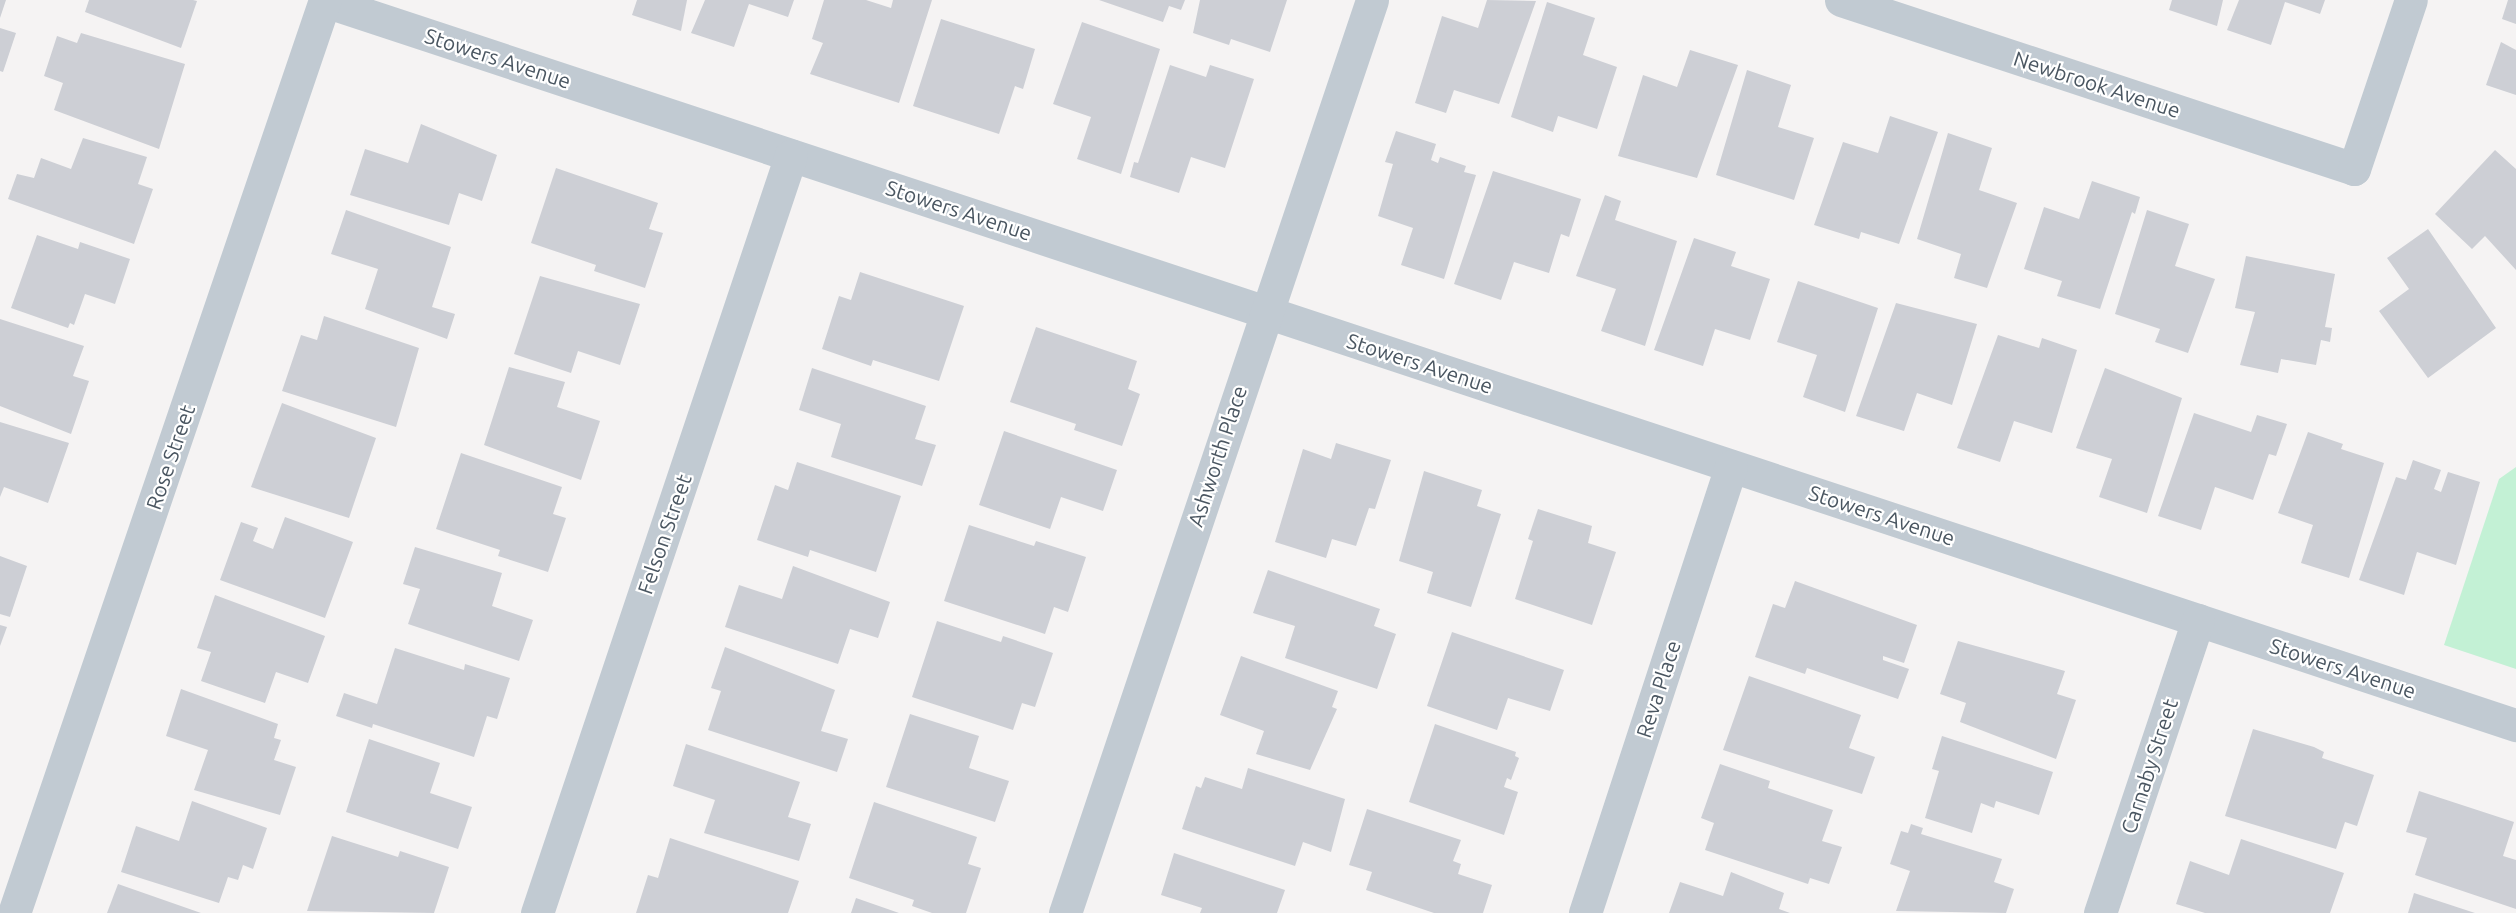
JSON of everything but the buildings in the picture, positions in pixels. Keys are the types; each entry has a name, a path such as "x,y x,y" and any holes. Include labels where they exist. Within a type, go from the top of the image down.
{"street":[{"name":"Ashworth Place","path":"1065,913 1372,0"},
{"name":"Newbrook Avenue","path":"1841,0 2354,169 2411,0"},
{"name":"Stowers Avenue","path":"325,1 2516,725"},
{"name":"Rose Street","path":"14,913 325,1"},
{"name":"Felson Street","path":"537,913 791,155"},
{"name":"Reva Place","path":"1586,913 1731,465"},
{"name":"Carnaby Street","path":"2100,913 2198,620"}],"green space":[{"path":"2516,467 2516,669 2444,645 2499,479"}]}
